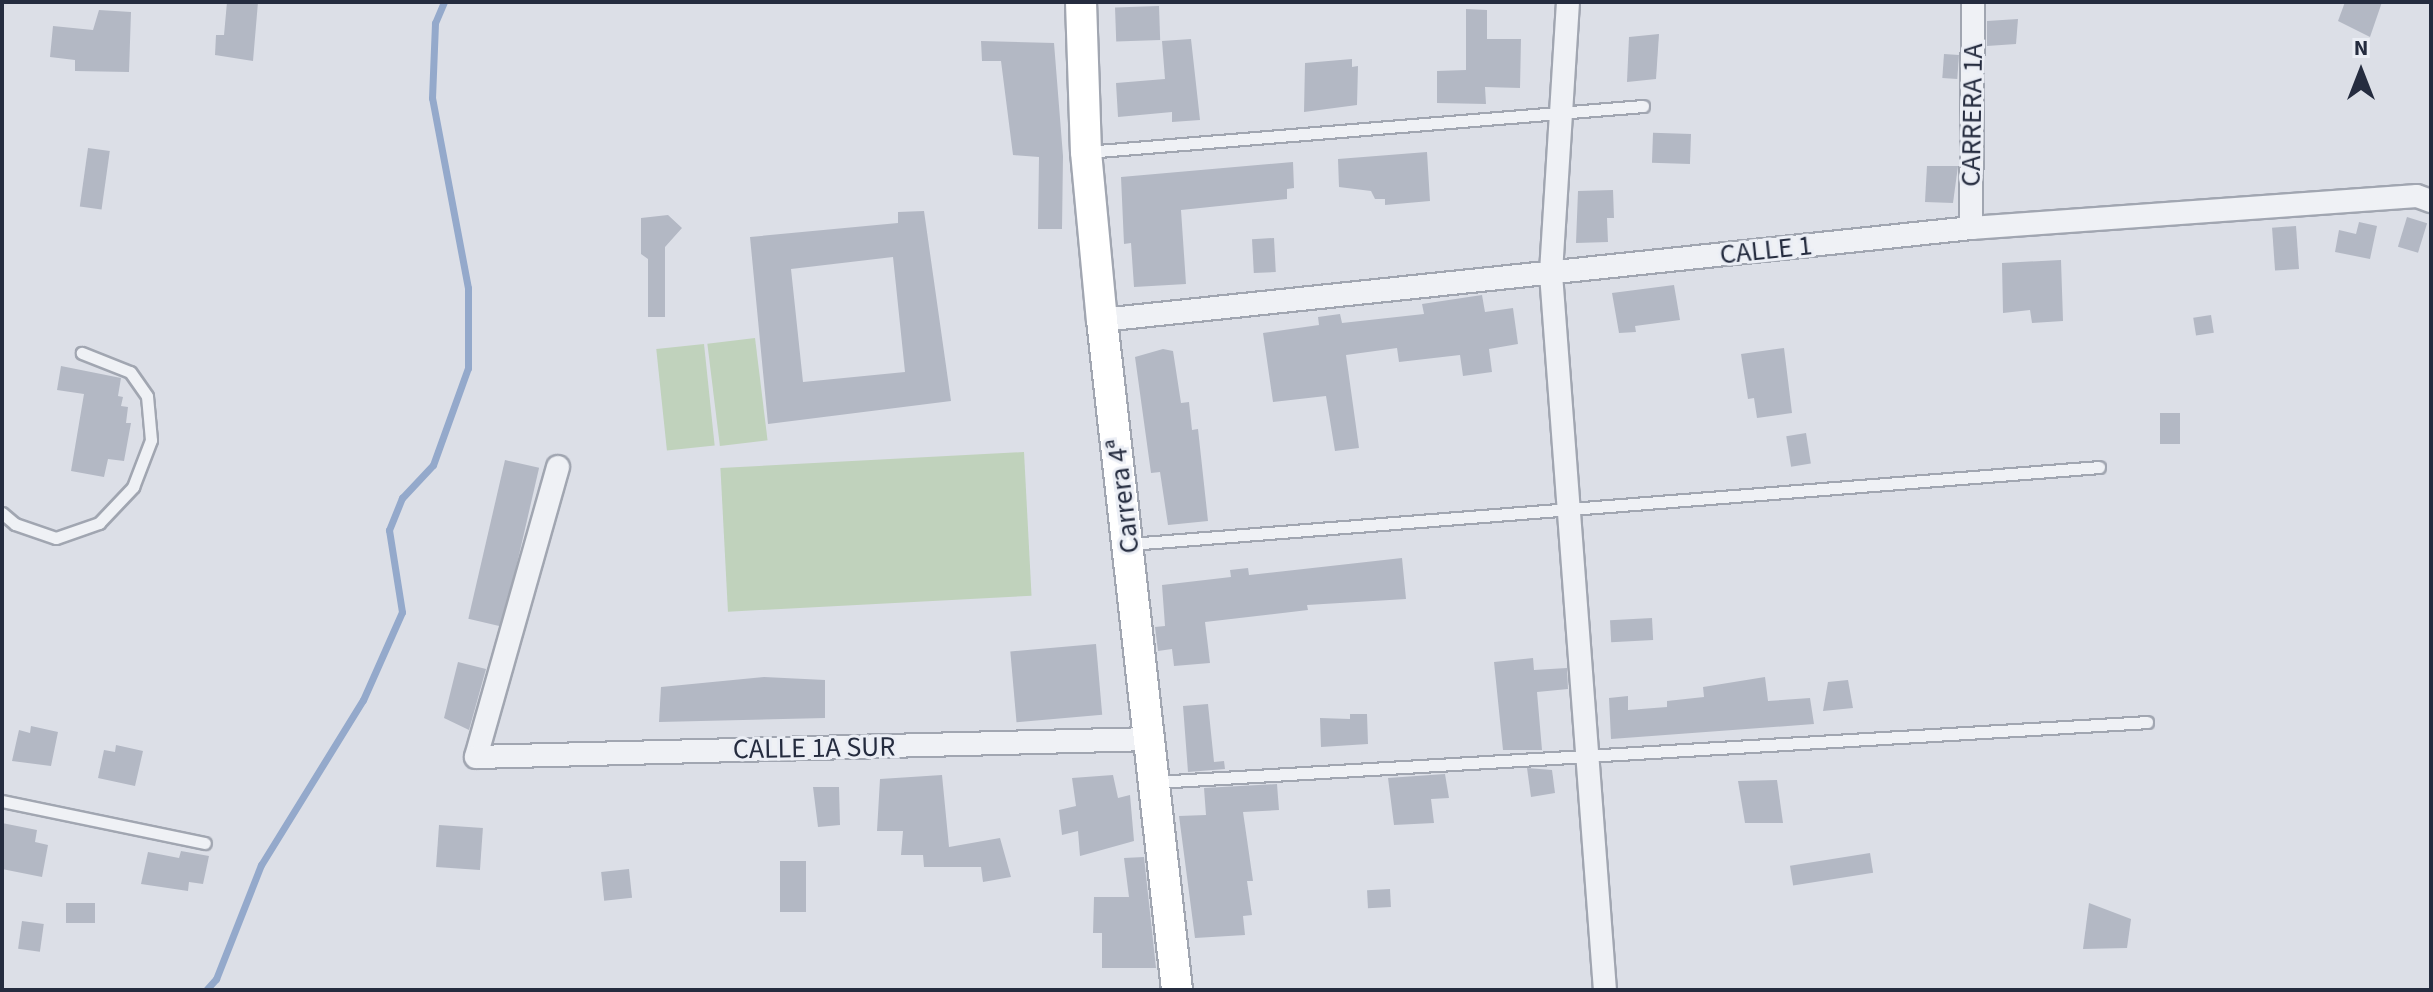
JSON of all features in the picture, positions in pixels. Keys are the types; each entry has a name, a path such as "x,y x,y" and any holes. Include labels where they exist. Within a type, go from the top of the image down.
{"street":[{"name":"Carrera 4ª","path":"1081,2 1086,152 1102,320 1152,739 1177,990"},
{"path":"1568,2 1551,274 1605,990"},
{"name":"CARRERA 1A","path":"1971,228 1973,2"},
{"name":"CALLE 1","path":"1102,320 1971,228 2417,196 2431,201"},
{"name":"CALLE 1A SUR","path":"558,467 476,757 1152,739"}],"lane":[{"path":"1086,152 1643,106"},
{"path":"2,513 15,524 56,538 99,523 133,487 151,440 147,396 130,372 82,353"},
{"path":"1129,544 2099,467"},
{"path":"1155,782 1589,752 2147,722"},
{"path":"2,801 205,843"}],"green space":[{"path":"755,338 768,440 720,446 707,344"},
{"path":"704,344 715,445 667,450 656,349"},
{"path":"1024,452 1032,596 728,612 720,468"}],"building":[{"path":"227,2 258,2 253,61 215,55 216,35 224,35"},
{"path":"2345,2 2382,2 2370,37 2338,21"},
{"path":"1159,6 1160,40 1116,42 1115,8"},
{"path":"1466,9 1487,10 1487,39 1521,39 1520,88 1485,87 1486,104 1437,103 1437,71 1466,70"},
{"path":"99,10 131,12 129,72 75,71 75,60 50,57 53,26 93,30"},
{"path":"2018,19 2016,44 1987,46 1987,21"},
{"path":"1659,34 1656,79 1627,82 1629,37"},
{"path":"1191,39 1200,120 1172,122 1172,112 1118,117 1116,83 1165,79 1162,41"},
{"path":"981,41 1054,43 1063,156 1062,229 1038,229 1039,157 1013,155 1001,61 982,61"},
{"path":"1944,54 1959,55 1957,79 1942,78"},
{"path":"1352,59 1352,67 1358,66 1357,105 1304,112 1305,63"},
{"path":"1653,133 1691,134 1690,164 1652,163"},
{"path":"88,148 110,151 102,209 80,206"},
{"path":"1427,152 1430,201 1385,205 1385,199 1375,199 1371,191 1339,187 1338,159"},
{"path":"1293,162 1294,188 1287,189 1287,199 1181,210 1186,284 1134,287 1131,243 1124,244 1121,177"},
{"path":"1927,166 1958,166 1953,203 1925,202"},
{"path":"1613,190 1614,218 1607,218 1608,242 1576,243 1578,191"},
{"path":"924,211 951,401 768,424 750,237 898,223 898,212","holes":["893,257 905,372 803,382 791,269"]},
{"path":"668,215 682,228 665,247 665,317 648,317 648,259 641,254 641,218"},
{"path":"2407,217 2427,223 2418,253 2398,247"},
{"path":"2359,222 2377,226 2370,259 2335,252 2339,230 2356,234"},
{"path":"2296,226 2299,269 2275,271 2272,228"},
{"path":"1274,238 1276,272 1254,273 1252,239"},
{"path":"2061,260 2063,321 2032,323 2030,310 2003,313 2002,263"},
{"path":"1674,285 1680,320 1635,326 1636,332 1619,333 1612,293"},
{"path":"1482,295 1485,312 1513,308 1518,344 1489,349 1492,372 1463,376 1460,355 1399,362 1397,348 1346,355 1359,448 1335,451 1326,396 1273,402 1263,333 1319,325 1318,317 1340,314 1342,323 1424,314 1422,304"},
{"path":"2211,315 2214,333 2196,336 2193,318"},
{"path":"1784,348 1792,413 1757,418 1754,398 1748,399 1741,354"},
{"path":"1163,349 1173,351 1181,403 1189,402 1192,430 1198,429 1208,521 1168,525 1160,472 1151,473 1135,357"},
{"path":"61,366 121,378 118,396 123,397 121,406 128,407 126,423 131,423 124,461 108,459 104,477 71,471 84,394 57,390"},
{"path":"2160,413 2180,413 2180,444 2160,444"},
{"path":"1806,433 1811,464 1791,467 1786,436"},
{"path":"505,460 539,468 502,627 468,619"},
{"path":"1402,558 1406,599 1307,605 1308,610 1205,622 1210,663 1174,666 1172,649 1158,651 1155,627 1165,626 1162,585 1231,577 1230,570 1248,568 1249,575"},
{"path":"1652,618 1653,640 1611,642 1610,620"},
{"path":"1096,644 1102,715 1017,722 1010,651"},
{"path":"1533,658 1534,670 1567,668 1568,689 1537,692 1542,750 1503,750 1494,662"},
{"path":"458,662 486,669 469,730 444,718"},
{"path":"764,677 825,680 825,718 659,722 661,687"},
{"path":"1765,677 1768,701 1810,698 1814,724 1611,739 1609,698 1628,696 1628,710 1667,707 1667,701 1704,697 1703,687"},
{"path":"1848,680 1853,708 1823,711 1828,682"},
{"path":"1208,704 1214,762 1224,761 1225,769 1188,772 1183,706"},
{"path":"1350,714 1367,714 1368,744 1321,747 1320,718 1350,719"},
{"path":"31,726 58,732 51,766 12,761 19,730 30,733"},
{"path":"116,745 143,751 135,786 98,778 104,750 115,752"},
{"path":"1527,768 1552,770 1555,793 1531,797"},
{"path":"1445,774 1449,798 1431,799 1434,823 1394,825 1388,778"},
{"path":"942,775 949,847 1000,838 1011,877 983,882 981,867 924,867 923,855 901,855 903,831 877,831 880,779"},
{"path":"1113,775 1118,798 1130,795 1134,841 1080,856 1078,831 1062,835 1059,810 1076,806 1072,778"},
{"path":"1777,780 1783,823 1745,823 1738,781"},
{"path":"1277,784 1279,810 1243,812 1253,881 1247,881 1252,915 1243,916 1245,935 1195,938 1179,816 1206,815 1204,788"},
{"path":"813,787 839,787 840,825 818,827"},
{"path":"2,823 37,830 35,842 48,845 42,877 2,869"},
{"path":"439,825 483,828 480,870 436,867"},
{"path":"181,851 209,856 203,884 189,882 188,891 141,884 148,852 179,858"},
{"path":"1870,853 1873,873 1793,885 1790,866"},
{"path":"1144,857 1156,968 1102,968 1102,933 1093,933 1094,897 1129,897 1124,858"},
{"path":"780,861 806,861 806,912 780,912"},
{"path":"629,869 632,898 604,901 601,872"},
{"path":"1390,889 1391,907 1368,908 1367,890"},
{"path":"66,903 95,903 95,923 66,923"},
{"path":"2089,903 2131,919 2127,948 2083,949"},
{"path":"22,921 44,924 40,952 18,949"}],"waterway":[{"path":"206,990 216,979 261,865 363,700 402,612 389,530 402,498 433,465 468,368 468,288 432,98 435,23 444,2"}]}
